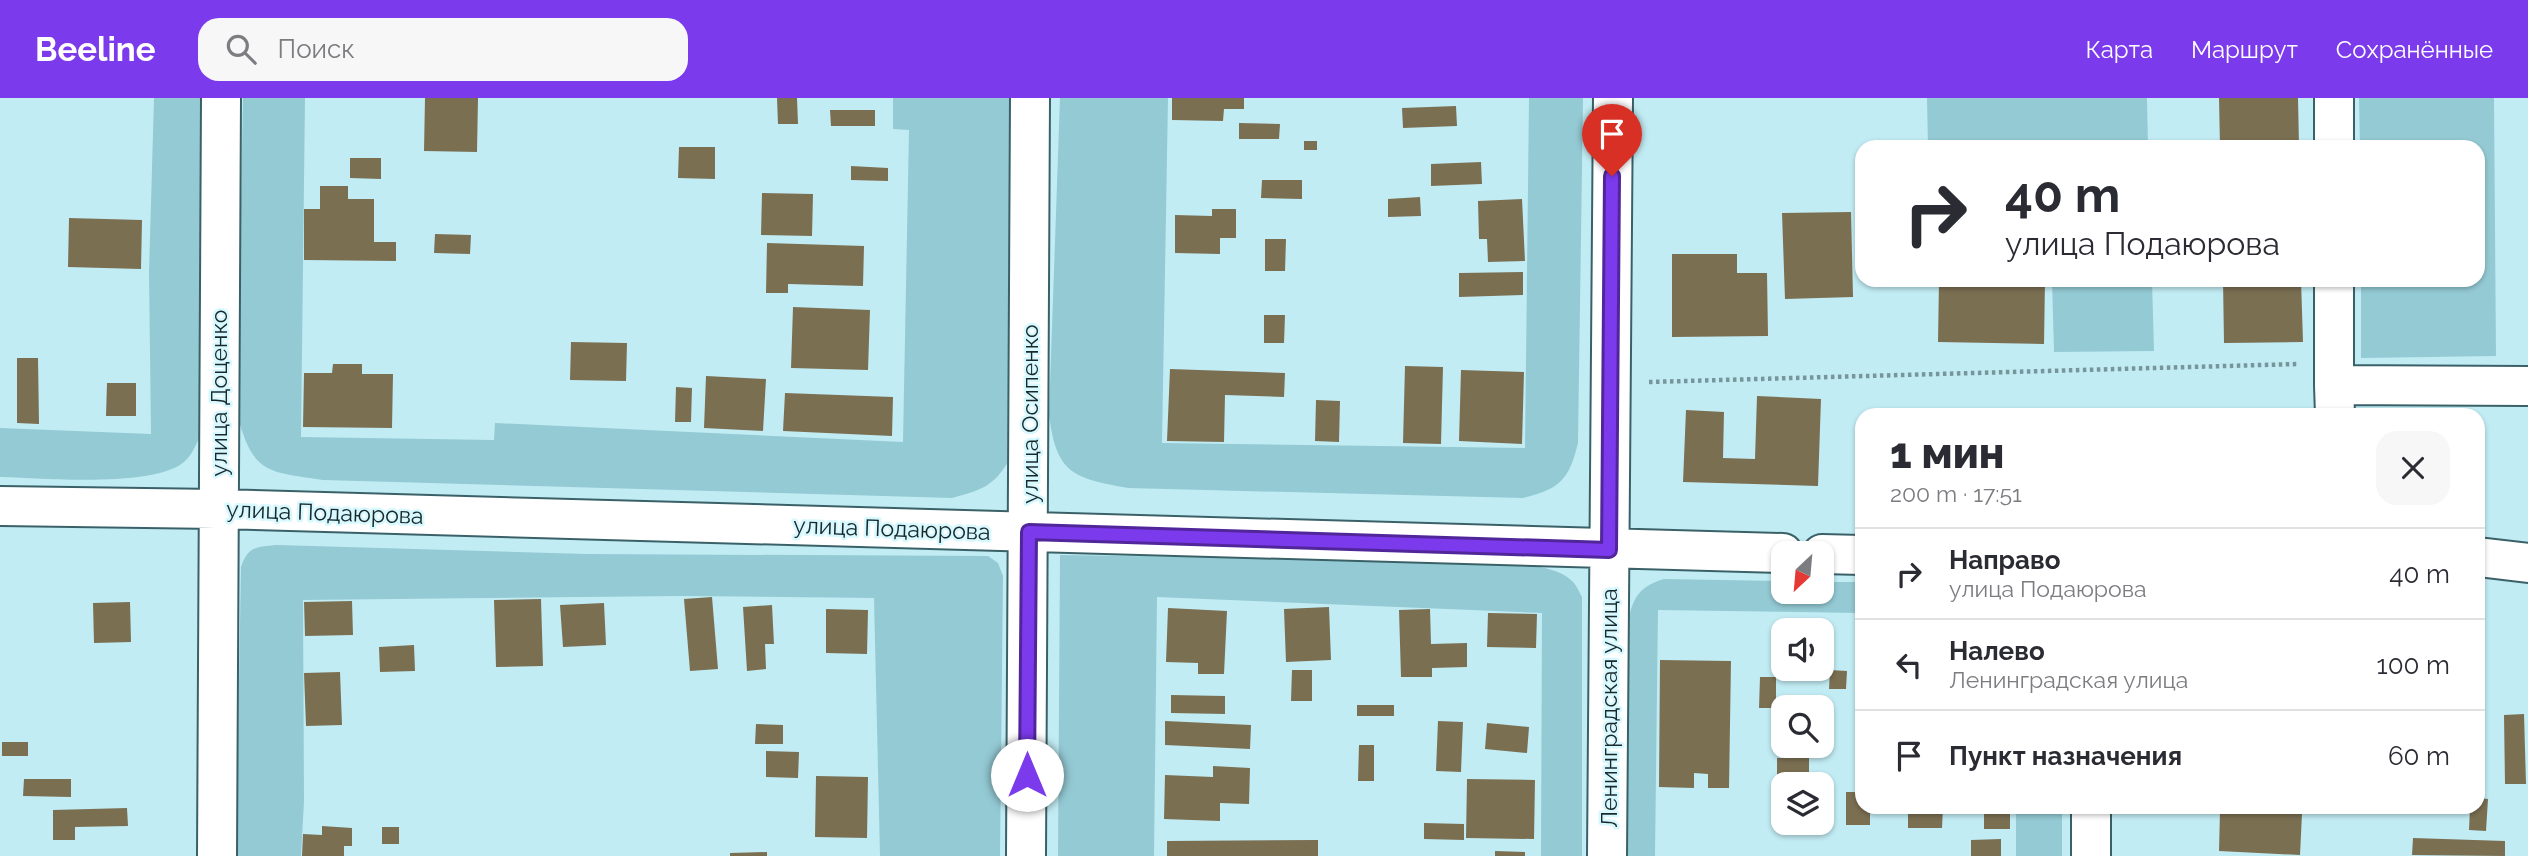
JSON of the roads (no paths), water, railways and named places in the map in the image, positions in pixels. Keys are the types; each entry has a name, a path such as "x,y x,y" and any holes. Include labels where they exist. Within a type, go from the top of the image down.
{"street":[{"name":"улица Доценко","path":"217,856 220,98"},
{"name":"улица Осипенко","path":"1026,856 1030,98"},
{"name":"Ленинградская улица","path":"1607,856 1613,98"},
{"path":"2334,98 2334,140"},
{"path":"2334,287 2334,388 2528,386"},
{"name":"улица Подаюрова","path":"0,506 217,509 1771,554"},
{"path":"1834,554 1855,555"},
{"path":"2485,558 2528,563"},
{"path":"2091,814 2091,856"}]}
